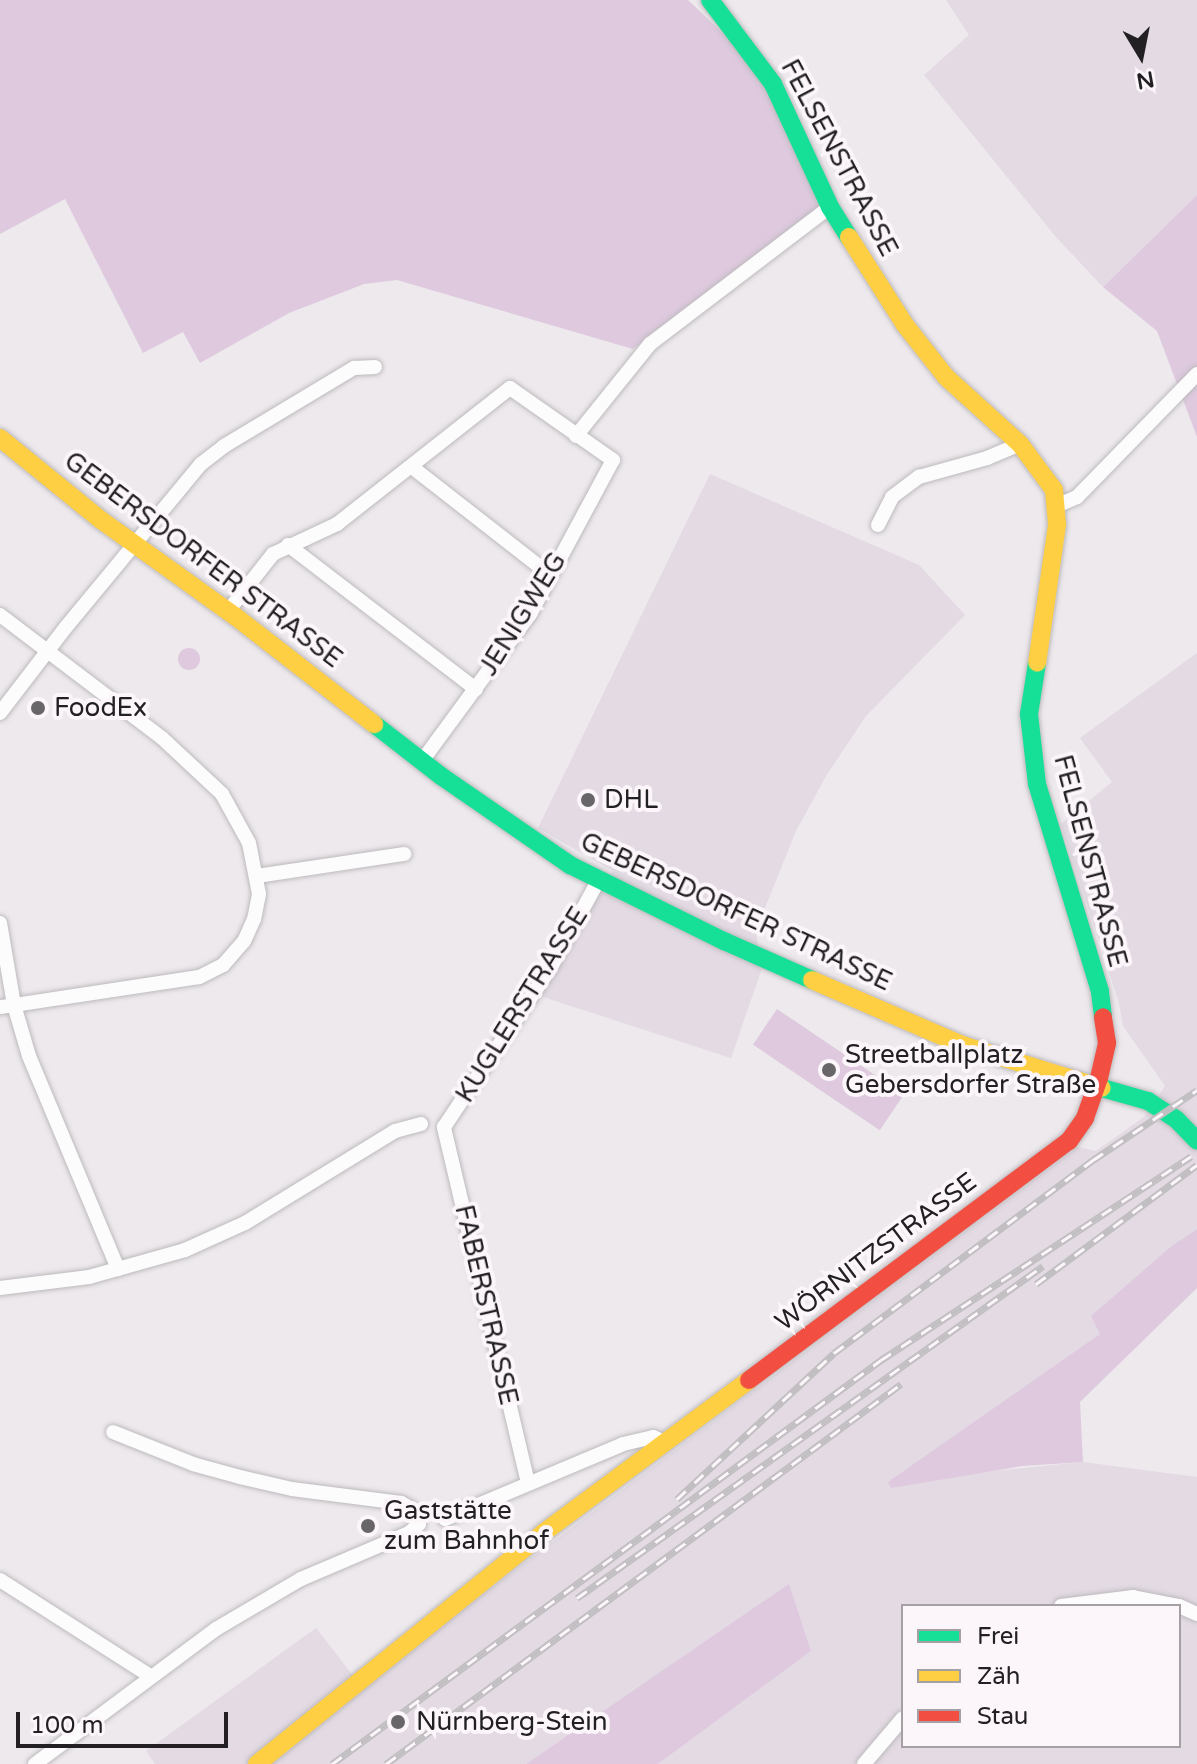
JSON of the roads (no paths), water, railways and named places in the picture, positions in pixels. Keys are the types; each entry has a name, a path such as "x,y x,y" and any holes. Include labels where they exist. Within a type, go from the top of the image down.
{"street":[{"name":"FELSENSTRASSE","path":"710,0 773,84 830,207 867,270 937,367 1020,444 1054,490 1057,525 1029,714 1037,784 1100,992 1107,1043 1097,1086"},
{"path":"228,611 273,554 337,524 510,388 576,436 650,344 830,207"},
{"path":"0,713 201,464 224,446 354,368 375,367"},
{"path":"1056,506 1077,497 1197,374"},
{"name":"JENIGWEG","path":"422,761 530,614 613,460 576,436"},
{"name":"GEBERSDORFER STRASSE","path":"0,438 136,546 228,611 422,761 522,834 598,881 745,951 978,1051 1157,1106 1197,1141"},
{"path":"878,525 892,497 919,477 987,458 1020,444"},
{"path":"412,467 550,575"},
{"path":"288,545 476,689"},
{"path":"0,615 49,649 162,738 222,794 249,843 259,894 254,919 244,941 223,965 199,977 7,1006"},
{"path":"257,876 404,854"},
{"name":"KUGLERSTRASSE","path":"444,1127 551,967 598,881"},
{"path":"0,923 7,1006 118,1269"},
{"name":"WÖRNITZSTRASSE","path":"257,1764 543,1533 1069,1141 1085,1118 1097,1086"},
{"path":"0,1288 89,1277 185,1250 245,1223 395,1131 421,1124"},
{"name":"FABERSTRASSE","path":"444,1127 528,1483"},
{"path":"35,1764 150,1676 257,1603 301,1579 409,1533 419,1524 412,1509 401,1503 292,1489 240,1477 193,1464 113,1432"},
{"path":"445,1519 623,1444 653,1437 664,1442"},
{"path":"0,1580 150,1676"},
{"path":"1077,1604 1133,1597 1169,1604"},
{"path":"864,1764 901,1720"}],"railway":[{"path":"677,1499 834,1353 1093,1160 1197,1090"},
{"path":"332,1764 881,1360 1191,1156"},
{"path":"1036,1284 1197,1165"},
{"path":"577,1598 1043,1266"},
{"path":"386,1764 901,1384"}],"place":[{"name":"FoodEx","path":"38,708"},
{"name":"DHL","path":"588,800"},
{"name":"Streetballplatz Gebersdorfer Straße","path":"829,1070"},
{"name":"Gaststätte zum Bahnhof","path":"368,1526"},
{"name":"Nürnberg-Stein","path":"398,1722"}]}
